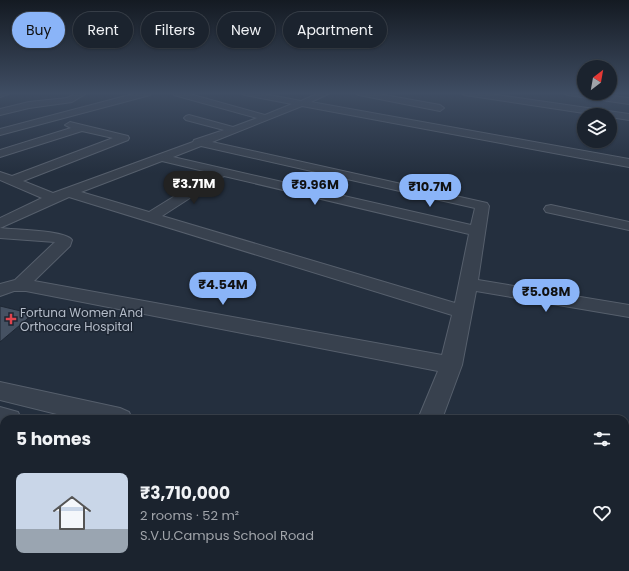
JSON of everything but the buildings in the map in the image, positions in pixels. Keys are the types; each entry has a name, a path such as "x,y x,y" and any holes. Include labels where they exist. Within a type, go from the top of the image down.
{"street":[{"path":"0,132 43,120"},
{"path":"11,181 124,138 48,120"},
{"path":"195,120 234,130"},
{"path":"0,224 60,195 198,142 262,120"},
{"path":"393,120 629,163"},
{"path":"0,154 82,128"},
{"path":"198,142 482,206 463,312 451,365 432,415"},
{"path":"159,157 478,230"},
{"path":"151,217 222,172"},
{"path":"0,176 11,181 60,195 151,217 463,312"},
{"path":"551,209 629,226"},
{"path":"0,233 58,238 64,240 64,243 20,285"},
{"path":"468,284 629,311"},
{"path":"0,290 20,285 451,365"},
{"path":"0,391 103,415"}],"place":[{"name":"Fortuna Women And Orthocare Hospital","path":"11,319"}]}
